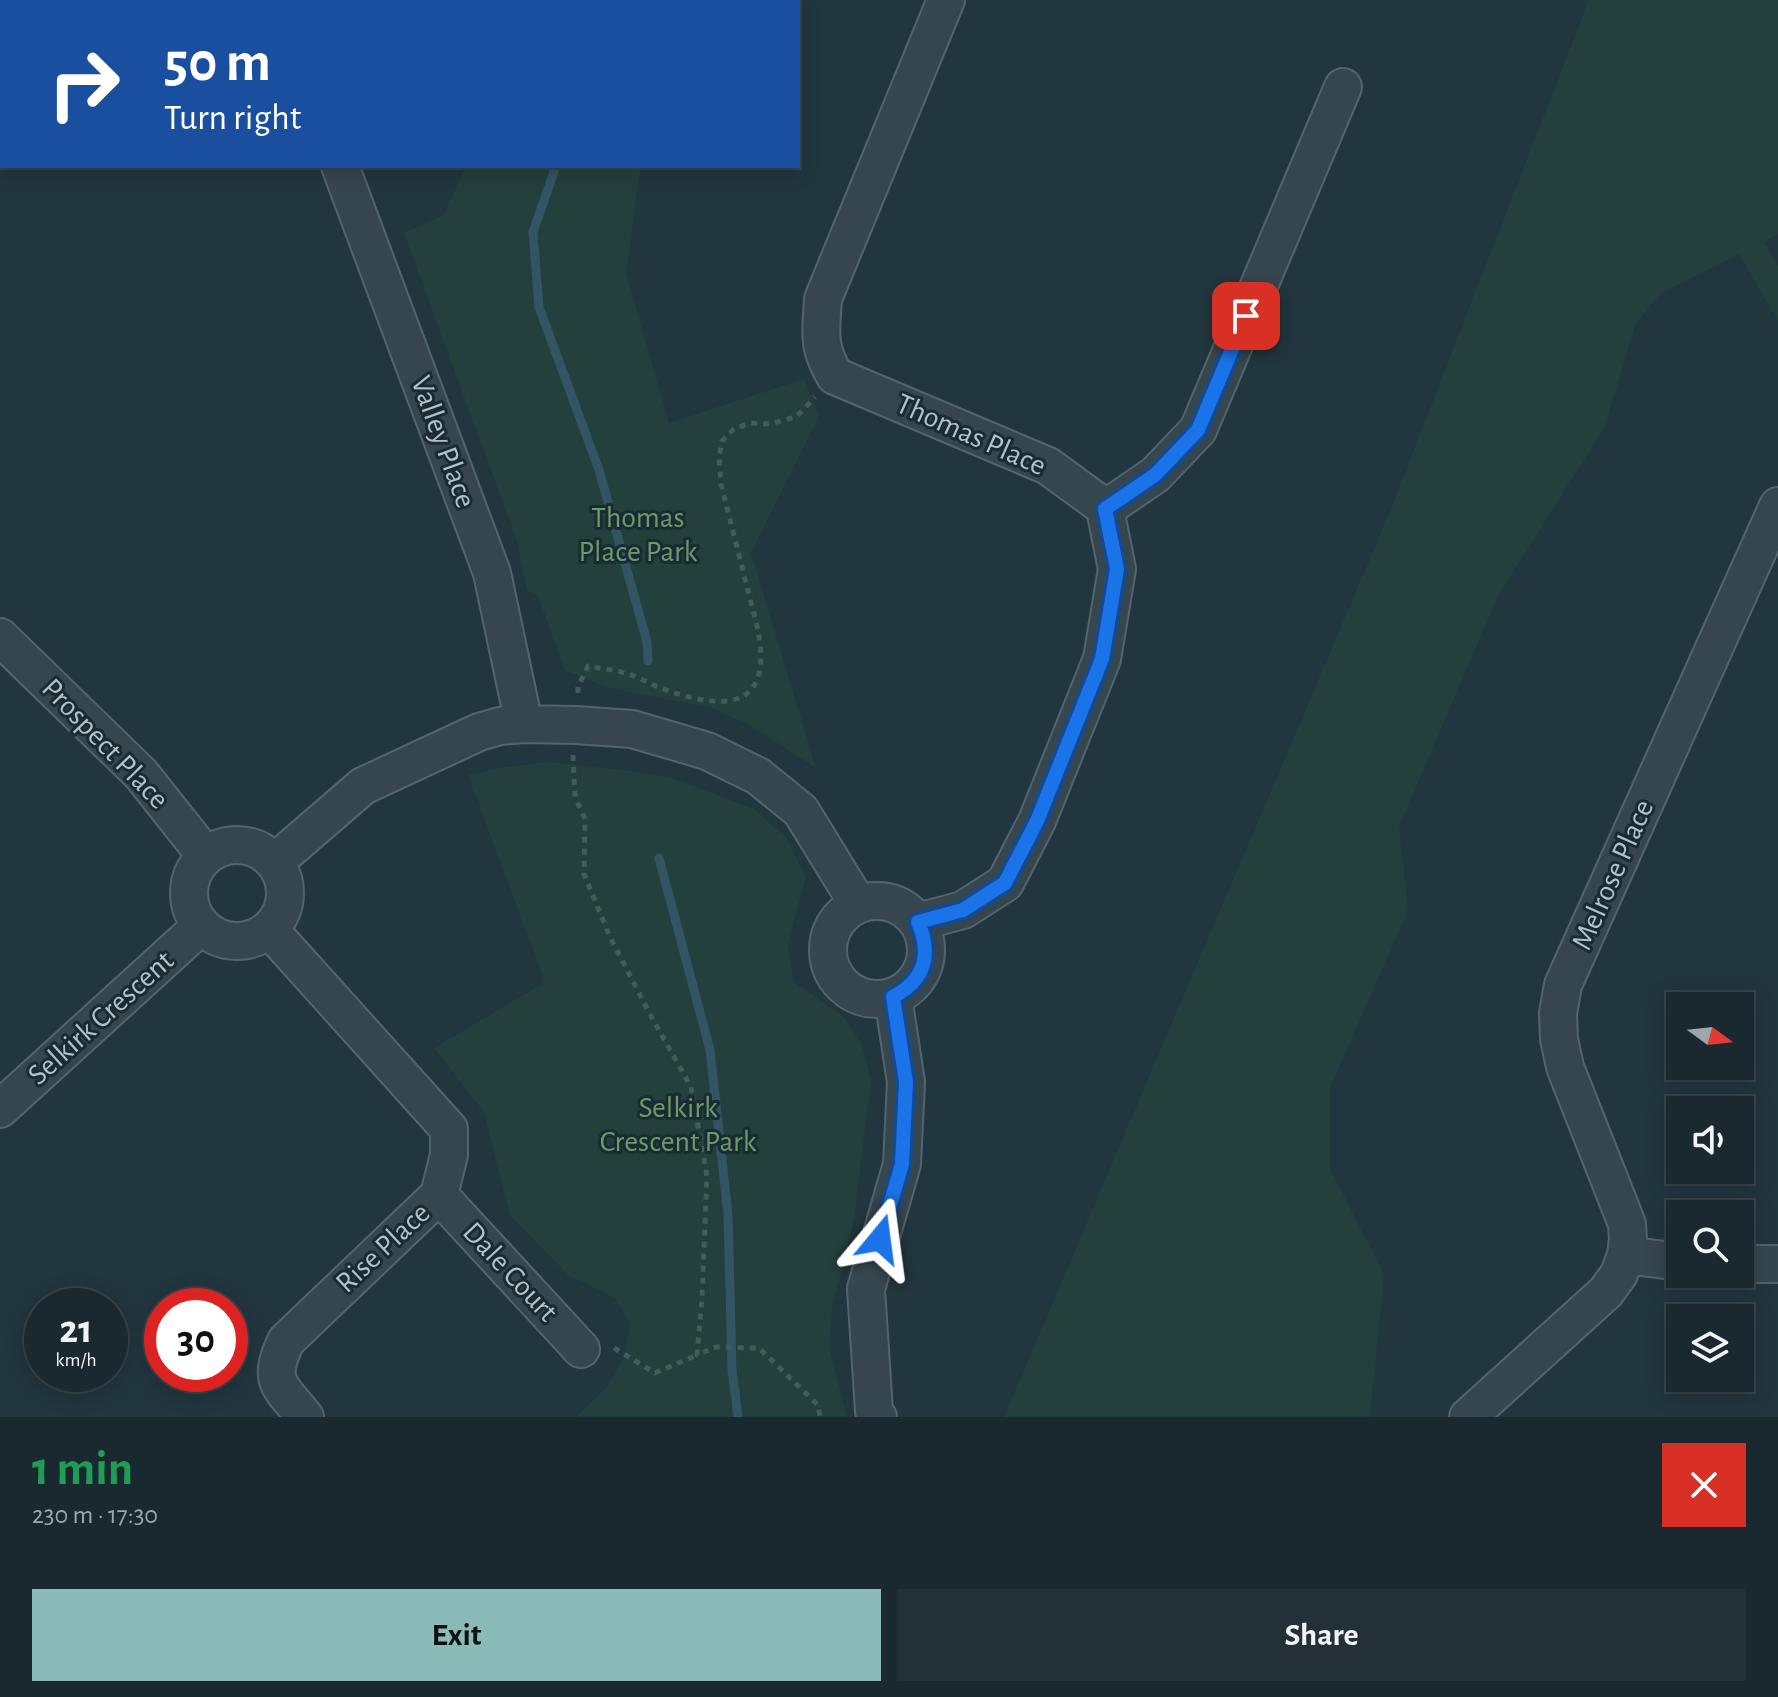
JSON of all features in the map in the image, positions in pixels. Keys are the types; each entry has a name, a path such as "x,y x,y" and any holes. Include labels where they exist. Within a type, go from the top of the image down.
{"street":[{"path":"835,376 821,340 823,299 946,0"},
{"path":"918,922 963,910 1005,883 1037,821 1102,659 1117,569 1105,509 1155,475 1198,430 1343,87"},
{"name":"Valley Place","path":"341,168 492,573 524,724"},
{"name":"Thomas Place","path":"835,376 1048,466 1105,509"},
{"name":"Melrose Place","path":"1626,1255 1627,1224 1565,1067 1558,1013 1563,985 1778,506"},
{"name":"Prospect Place","path":"0,637 141,774 206,856"},
{"path":"275,862 363,786 479,732 524,724 632,729 707,751 758,776 801,811 858,904"},
{"path":"241,844 260,850 275,862 282,875 284,904 269,929 252,939 234,941 217,937 201,926 192,909 189,890 194,871 206,856 223,847 241,844"},
{"path":"875,900 906,910 918,922 924,936 926,951 916,979 906,990 893,997 876,1000 860,997 845,988 834,975 828,959 828,942 833,926 844,913 858,904 875,900"},
{"name":"Selkirk Crescent","path":"0,1109 201,926"},
{"name":"Rise Place","path":"269,929 449,1129 449,1155 439,1195 286,1341 276,1363 278,1384 305,1417"},
{"path":"878,1417 874,1411 866,1289 902,1164 906,1082 893,997"},
{"name":"Dale Court","path":"439,1195 581,1349"},
{"path":"1468,1417 1606,1292 1619,1274 1626,1255 1666,1260"},
{"path":"1754,1264 1778,1264"}],"path":[{"path":"697,1355 707,1176 691,1087 610,937 584,874 585,819 574,787 578,687 588,666 625,673 703,701 733,702 750,689 760,670 759,640 721,484 719,457 722,441 734,429 750,423 765,424 797,416 835,376"},
{"path":"581,1349 602,1340 655,1373 716,1347 759,1348 818,1405 820,1417"}],"green space":[{"path":"1589,0 1778,0 1778,234 1764,242 1778,266 1778,321 1739,254 1661,293 1636,323 1604,428 1499,594 1399,826 1408,911 1330,1087 1330,1169 1384,1274 1370,1417 1004,1417 1387,519"},
{"name":"Thomas Place Park","path":"465,168 641,168 626,273 669,423 804,379 819,416 751,553 816,768 751,726 712,708 606,687 565,670 538,596 527,590 516,538 404,233 444,215"},
{"name":"Selkirk Crescent Park","path":"549,762 675,779 754,809 786,838 806,877 787,946 794,982 842,1015 861,1042 871,1080 854,1220 832,1308 829,1347 847,1417 576,1417 607,1387 625,1356 630,1324 615,1298 568,1275 510,1215 484,1112 434,1048 545,982 468,775"}],"waterway":[{"path":"555,168 533,232 539,307 599,470 647,642 648,661"},
{"path":"659,858 710,1050 728,1214 732,1369 738,1417"}],"route":[{"path":"880,1239 902,1164 906,1082 893,997 906,990 923,965 926,951 918,922 963,910 1005,883 1037,821 1102,659 1117,569 1105,509 1155,475 1198,430 1246,316"}]}
